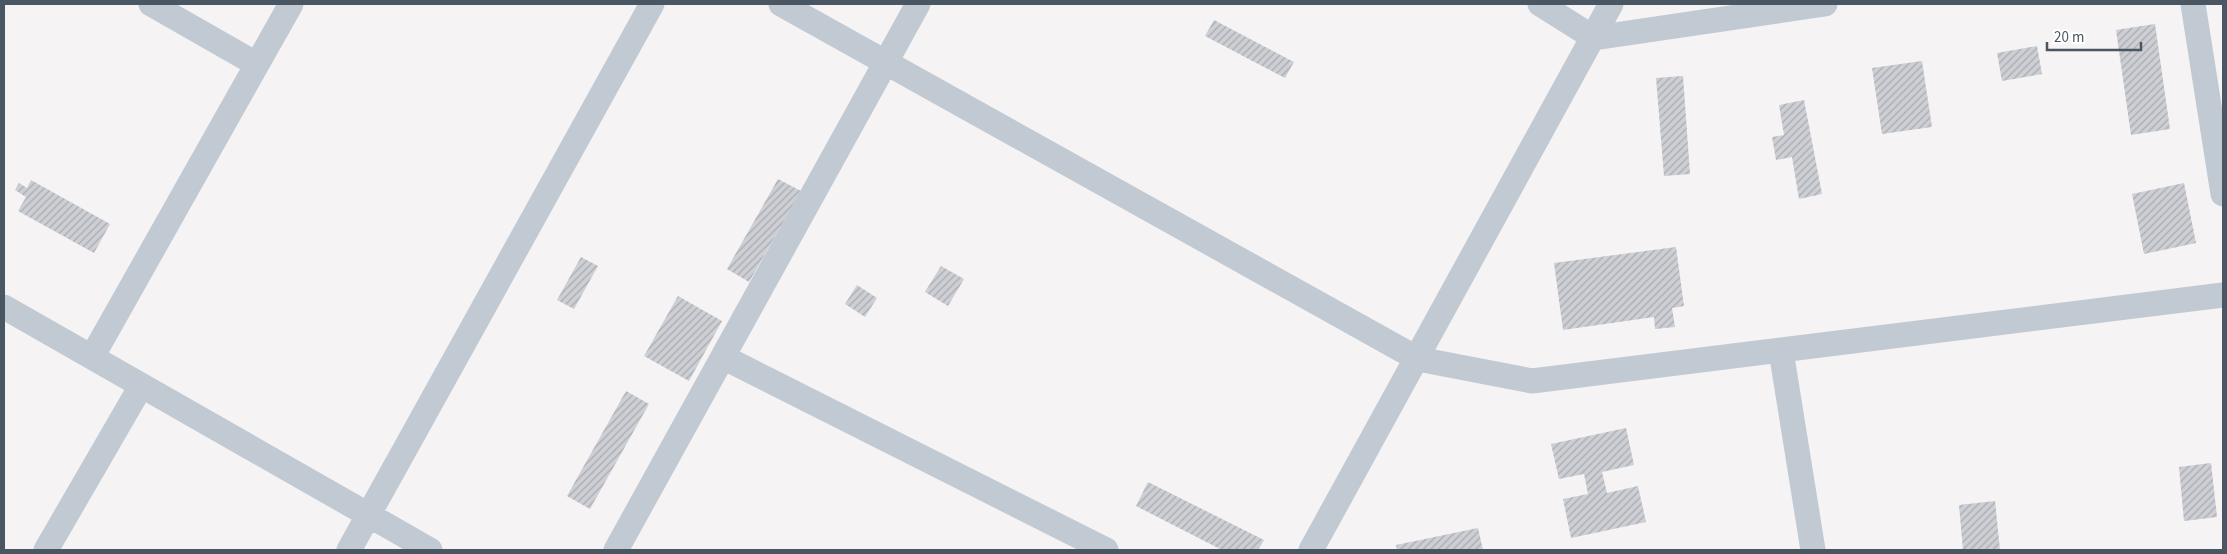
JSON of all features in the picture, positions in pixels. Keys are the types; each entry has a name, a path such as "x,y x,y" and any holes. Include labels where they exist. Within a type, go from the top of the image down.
{"street":[{"path":"151,4 256,64"},
{"path":"92,357 291,4"},
{"path":"349,550 652,4"},
{"path":"781,4 1418,359 1532,381 2223,295"},
{"path":"616,550 918,4"},
{"path":"1540,4 1594,38 1825,4"},
{"path":"1311,550 1418,359 1611,4"},
{"path":"2193,4 2223,194"},
{"path":"4,307 430,550"},
{"path":"1781,351 1813,550"},
{"path":"723,357 1106,550"},
{"path":"46,550 141,386"}],"building":[{"path":"1214,20 1294,62 1285,78 1205,36"},
{"path":"2155,24 2170,129 2131,135 2116,30"},
{"path":"2037,46 2042,74 2002,81 1997,53"},
{"path":"1922,61 1932,127 1882,134 1872,68"},
{"path":"1683,76 1690,174 1664,176 1656,78"},
{"path":"1804,100 1822,194 1799,199 1792,157 1776,160 1772,137 1784,135 1779,105"},
{"path":"778,179 801,191 749,282 727,269"},
{"path":"31,180 110,224 94,253 18,211 26,197 15,190 19,183 27,188"},
{"path":"2184,183 2196,243 2144,254 2132,194"},
{"path":"1676,247 1684,306 1672,308 1675,327 1655,329 1654,317 1563,330 1554,263"},
{"path":"581,257 598,266 574,309 557,300"},
{"path":"941,266 964,279 948,306 925,292"},
{"path":"857,285 877,298 865,317 845,304"},
{"path":"678,296 722,321 689,381 644,356"},
{"path":"626,391 649,404 590,509 567,496"},
{"path":"1626,428 1634,465 1602,472 1607,493 1638,486 1646,522 1571,538 1563,499 1588,494 1584,474 1559,479 1551,444"},
{"path":"2211,463 2217,517 2184,521 2179,467"},
{"path":"1148,482 1264,540 1258,550 1222,550 1136,506"},
{"path":"1995,501 2000,550 1963,550 1959,505"},
{"path":"1478,528 1483,550 1397,550 1396,545"}]}
